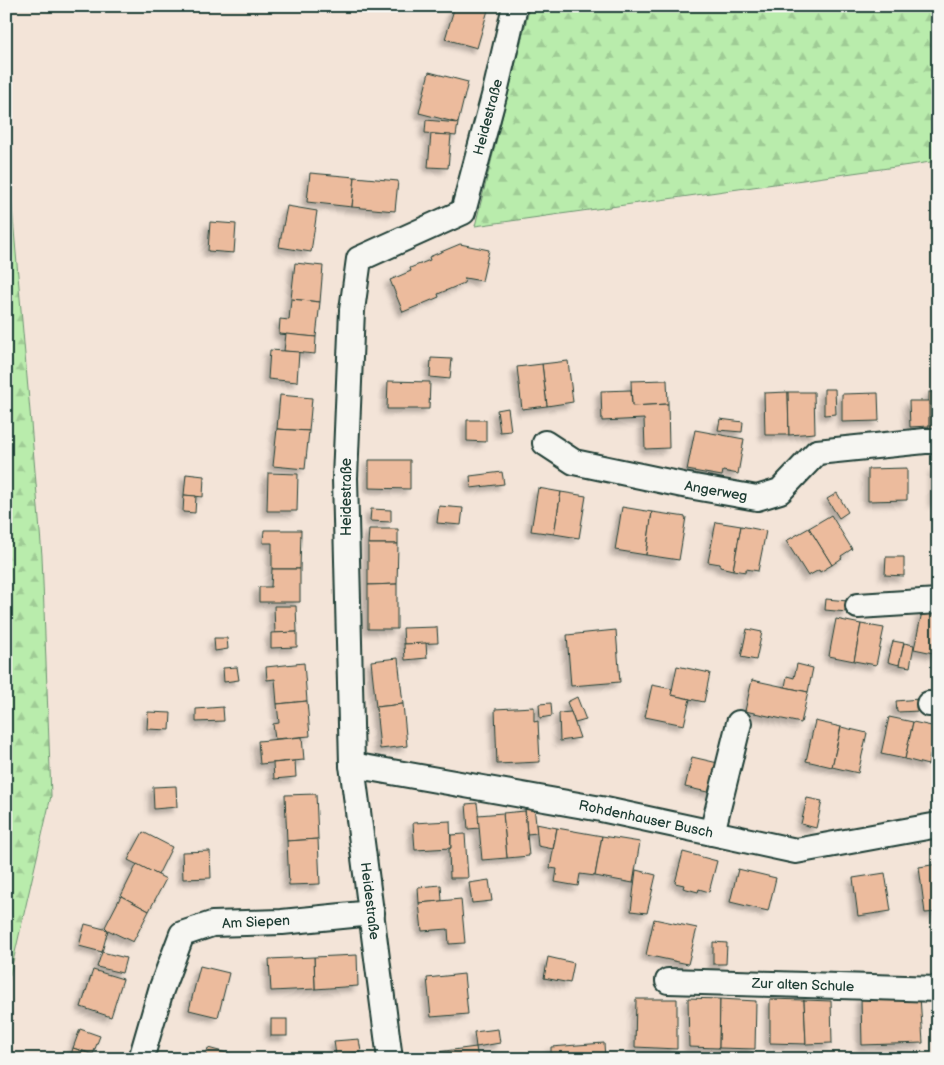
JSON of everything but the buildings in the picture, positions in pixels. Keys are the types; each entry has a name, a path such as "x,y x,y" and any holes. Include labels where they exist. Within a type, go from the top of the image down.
{"street":[{"name":"Heidestraße","path":"390,1059 352,765 345,478 352,310 359,259 462,212 495,92 515,6"},
{"name":"Angerweg","path":"545,443 574,462 683,485 757,498 780,491 818,452 938,441"},
{"path":"858,606 938,601"},
{"path":"712,833 739,723"},
{"name":"Rohdenhauser Busch","path":"352,765 601,808 796,851 938,825"},
{"name":"Am Siepen","path":"141,1059 161,990 182,934 212,924 282,922 372,913"},
{"name":"Zur alten Schule","path":"668,981 938,989"}],"green space":[{"path":"530,6 938,6 938,161 475,226"},
{"path":"6,189 11,196 42,556 51,796 6,992"}]}
